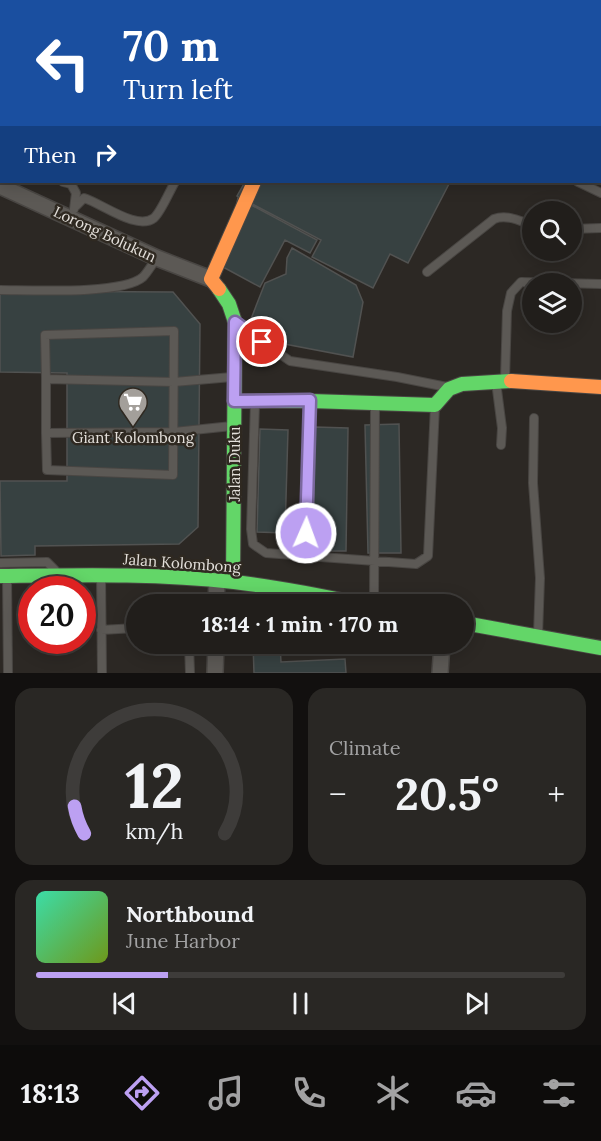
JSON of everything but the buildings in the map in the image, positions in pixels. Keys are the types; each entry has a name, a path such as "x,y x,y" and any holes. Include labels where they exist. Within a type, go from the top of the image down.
{"street":[{"path":"211,279 254,183"},
{"name":"Lorong Bolukun","path":"0,186 72,212 157,258 211,279"},
{"name":"Jalan Duku","path":"211,279 233,309 235,322 233,582"},
{"path":"234,401 310,400 435,405 451,388 462,383 500,381 601,387"},
{"name":"Jalan Kolombong","path":"3,576 101,574 217,580 311,594"},
{"path":"216,594 217,580"},
{"path":"474,625 601,648"},
{"path":"215,673 216,654"},
{"path":"440,673 441,654"}],"lane":[{"path":"66,183 70,184 76,193 72,212"},
{"path":"72,212 84,198 135,222 148,221 155,218 174,183"},
{"path":"580,183 601,193"},
{"path":"427,272 494,219 501,216 522,221"},
{"path":"582,229 601,228"},
{"path":"0,290 87,290 121,284 141,278 157,258"},
{"path":"501,445 500,381 511,293 521,282 601,284"},
{"path":"235,322 290,362 397,377 451,388"},
{"path":"174,332 173,475 47,470 46,379 45,334 174,332"},
{"path":"46,379 174,382 234,376"},
{"path":"306,555 310,400"},
{"path":"255,401 251,529 253,544 266,553 416,564 428,556 435,405"},
{"path":"374,594 375,403"},
{"path":"534,418 533,483 540,578 538,636"},
{"path":"46,433 174,432 234,426"},
{"path":"0,563 47,562 59,575"},
{"path":"101,574 102,673"},
{"path":"3,576 4,626 9,673"},
{"path":"101,630 126,629"},
{"path":"189,654 190,673"}],"traffic: fast":[{"path":"219,289 229,304 235,322 233,582"},
{"path":"234,401 435,405 449,389 462,384 511,381"},
{"path":"0,576 176,577 234,582 313,594"},
{"path":"474,625 601,648"}],"traffic: slow":[{"path":"219,289 211,279 254,183"},
{"path":"511,381 601,387"}],"place":[{"name":"Giant Kolombong","path":"133,428"}],"route":[{"path":"262,342 235,322 234,401 310,400 306,533"}]}
